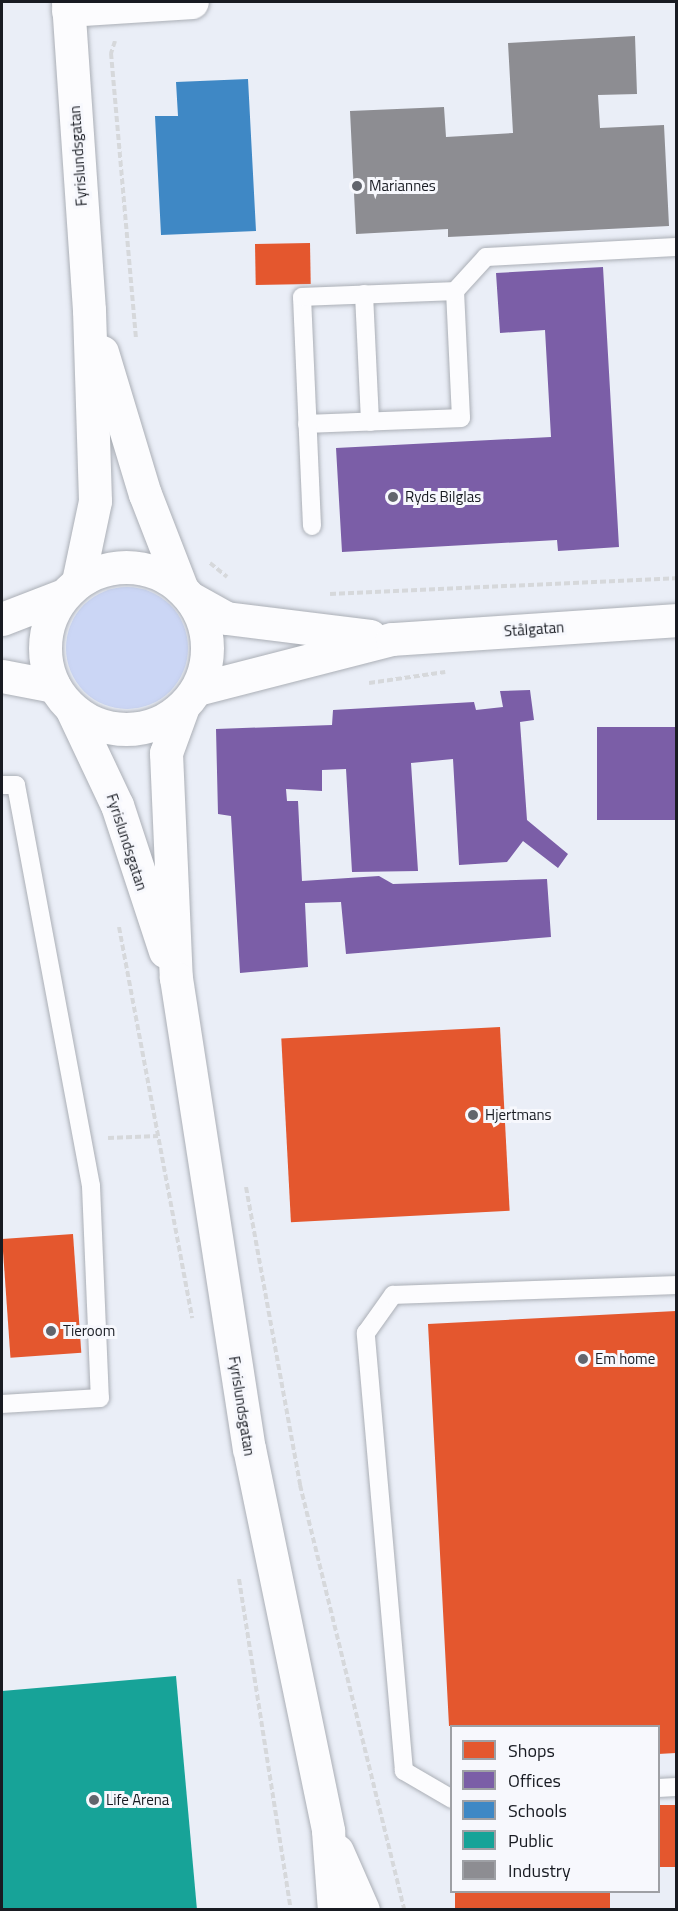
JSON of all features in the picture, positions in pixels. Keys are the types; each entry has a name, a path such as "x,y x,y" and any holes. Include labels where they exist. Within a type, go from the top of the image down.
{"main road":[{"path":"68,6 192,2"},
{"name":"Fyrislundsgatan","path":"68,6 89,310 95,501 71,588"},
{"name":"Fyrislundsgatan","path":"89,310 145,494 187,593"},
{"path":"2,619 71,588 104,569 131,566 158,572 187,593 208,643 190,699 162,722 115,729 63,698 2,676"},
{"path":"63,698 45,639 71,588"},
{"name":"Stålgatan","path":"187,593 225,618 393,639 676,620"},
{"name":"Stålgatan","path":"190,699 393,639"},
{"name":"Fyrislundsgatan","path":"63,698 117,805 176,978"},
{"name":"Fyrislundsgatan","path":"190,699 166,753 176,978 249,1448 328,1831 334,1910"},
{"name":"Fyrislundsgatan","path":"328,1831 363,1910"}],"lane":[{"path":"307,424 461,418 455,291 486,257 676,247"},
{"path":"312,526 302,297 455,291"},
{"path":"364,294 370,422"},
{"path":"2,785 16,785 91,1186 100,1398 2,1404"},
{"path":"450,1798 404,1771 366,1333 393,1295 676,1285"},
{"path":"660,1788 676,1786"}],"path":[{"path":"118,6 119,31 111,53 138,354"},
{"path":"203,558 234,583"},
{"path":"323,595 676,578"},
{"path":"116,915 152,1091 158,1136 194,1328"},
{"path":"82,1139 158,1136"},
{"path":"244,1178 300,1485 404,1910"},
{"path":"237,1569 291,1910"}],"shaded area":[{"path":"127,587 151,591 170,605 184,624 188,648 184,672 170,691 151,705 127,709 103,705 84,691 70,672 66,648 70,624 84,605 103,591"}],"building: Shops":[{"path":"310,243 311,284 256,285 255,244"},
{"path":"500,1027 510,1211 291,1222 281,1038"},
{"path":"73,1234 81,1353 10,1358 2,1239"},
{"path":"676,1311 676,1753 660,1754 660,1725 449,1726 428,1324"},
{"path":"660,1805 676,1805 676,1867 660,1867"},
{"path":"455,1893 610,1893 610,1910 455,1910"}],"building: Offices":[{"path":"603,267 619,547 558,551 557,540 342,552 336,448 551,437 545,330 500,333 496,273"},
{"path":"530,690 534,720 520,722 527,820 568,854 558,868 523,841 507,862 459,865 453,759 411,763 418,871 352,872 346,769 322,770 322,791 286,789 287,801 298,801 302,881 379,876 393,884 547,879 551,937 346,954 341,902 305,903 308,967 240,973 231,816 218,814 216,729 332,725 333,710 474,702 476,710 503,707 500,691"},
{"path":"597,727 676,727 676,820 597,820"}],"building: Schools":[{"path":"248,79 256,231 161,235 155,116 178,116 176,82"}],"building: Public":[{"name":"Life Arena","path":"176,1676 197,1910 2,1910 2,1691"}],"building: Industry":[{"path":"635,36 637,94 598,95 600,128 664,125 669,226 448,237 448,229 356,234 350,111 444,107 446,137 513,133 508,43"}],"place":[{"name":"Mariannes","path":"357,186"},
{"name":"Ryds Bilglas","path":"393,497"},
{"name":"Hjertmans","path":"473,1115"},
{"name":"Tieroom","path":"51,1331"},
{"name":"Em home","path":"583,1359"},
{"name":"Life Arena","path":"94,1800"}]}
